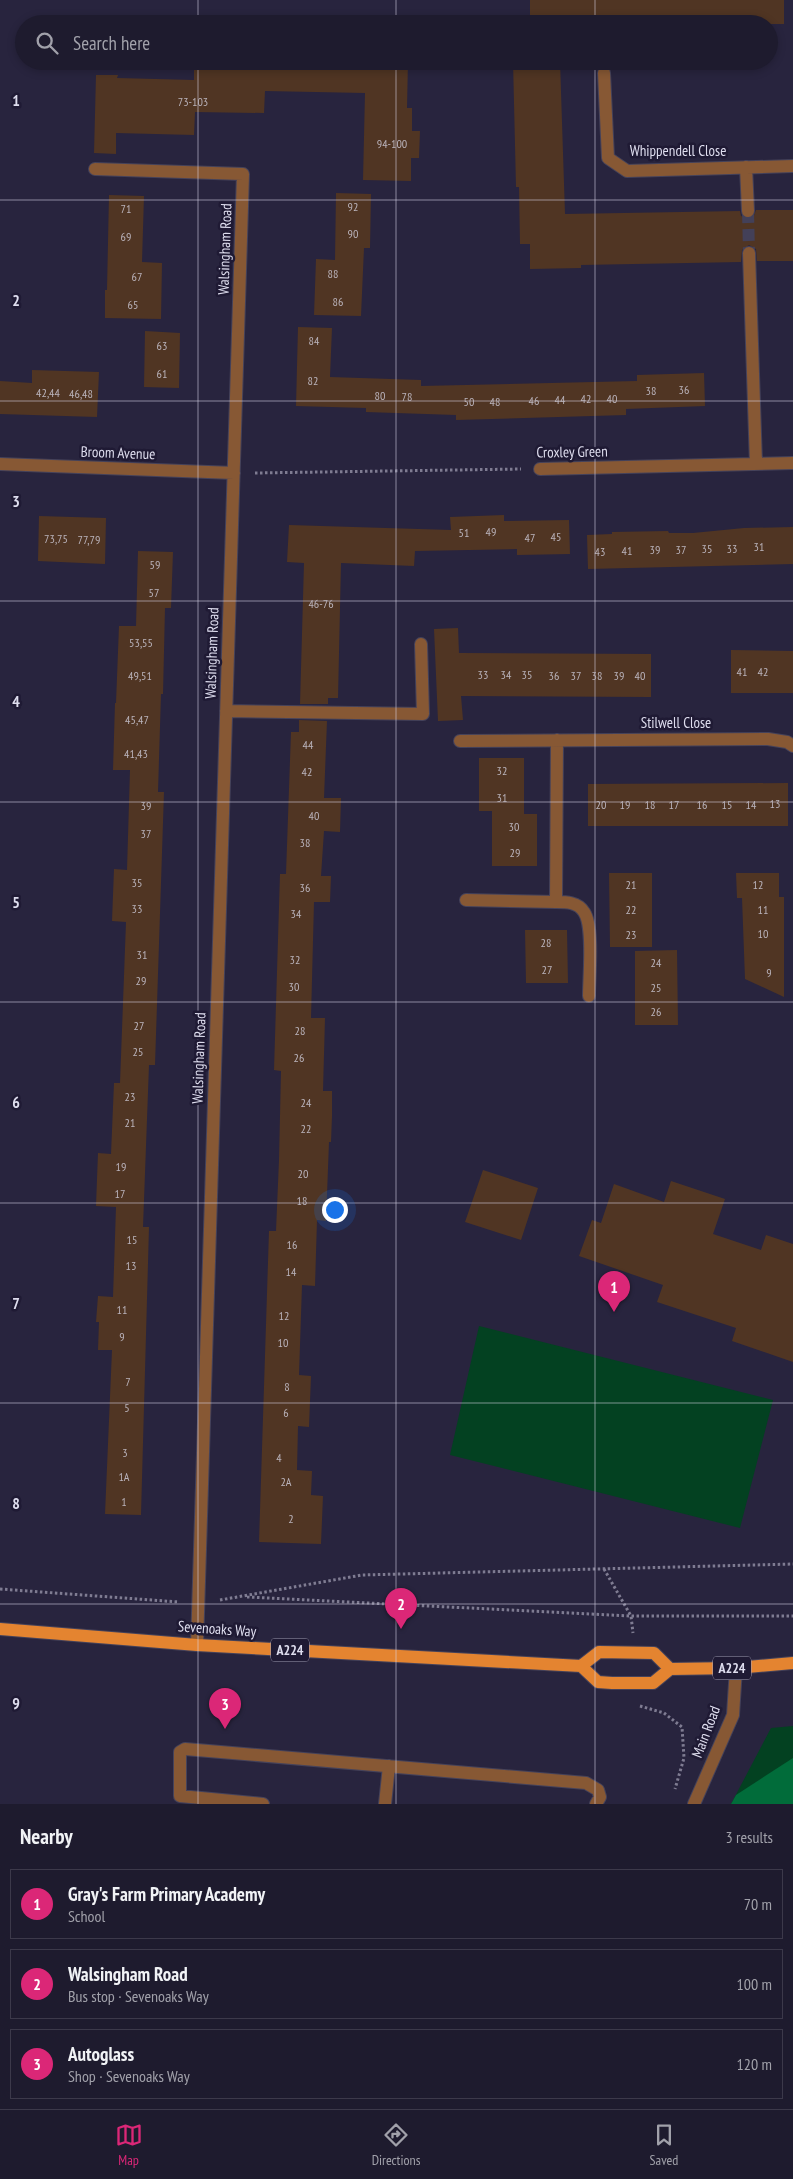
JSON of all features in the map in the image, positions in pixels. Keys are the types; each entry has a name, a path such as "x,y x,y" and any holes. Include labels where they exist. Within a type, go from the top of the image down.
{"main road":[{"name":"Sevenoaks Way","path":"0,1629 197,1645 581,1666"},
{"path":"599,1652 633,1652 654,1653 670,1669 653,1682 612,1683 598,1682 581,1666 599,1652"},
{"name":"A224","path":"670,1669 736,1668 793,1663"}],"street":[{"name":"Whippendell Close","path":"604,73 608,158 627,171 793,166"},
{"name":"Whippendell Close","path":"746,167 748,211"},
{"name":"Walsingham Road","path":"95,169 243,174 197,1645"},
{"path":"749,253 756,464"},
{"name":"Croxley Green","path":"540,469 793,463"},
{"name":"Broom Avenue","path":"0,464 234,473"},
{"path":"226,710 423,714 421,644"},
{"name":"Stilwell Close","path":"460,741 768,739 787,742 793,746"},
{"path":"556,902 557,740"},
{"path":"466,900 571,902 583,910 589,924 588,996"},
{"name":"Main Road","path":"694,1804 733,1715 736,1668"},
{"path":"263,1804 180,1796 180,1752 185,1749 586,1783 598,1790 600,1797 596,1804"},
{"path":"386,1804 388,1766"}],"path":[{"name":"Croxley Green","path":"234,473 540,469"},
{"path":"0,1589 198,1603 362,1575 793,1564"},
{"path":"604,1569 632,1616 633,1638"},
{"path":"242,1596 632,1616 793,1616"},
{"path":"637,1705 664,1713 682,1727 684,1758 674,1795"}],"green space":[{"path":"479,1326 773,1400 740,1528 450,1455"},
{"path":"793,1726 793,1804 731,1804 771,1728"},
{"path":"793,1758 793,1804 731,1804 736,1795"}],"building":[{"path":"530,0 784,0 784,24 778,24 778,15 530,15"},
{"path":"194,70 408,70 407,108 412,108 412,131 420,131 419,158 411,158 411,181 363,180 365,93 265,91 264,113 195,112 194,135 116,133 116,154 94,153 96,75 118,75 117,78 194,80"},
{"path":"513,70 560,70 565,214 740,211 741,216 748,219 753,218 756,210 793,210 793,261 757,261 756,249 749,245 742,250 741,262 581,265 581,268 530,269 530,244 520,244 519,187 516,187"},
{"path":"336,193 371,194 370,248 364,248 361,316 314,315 316,259 335,260"},
{"path":"109,195 144,196 142,262 162,263 161,319 105,318"},
{"path":"298,327 332,328 330,377 421,380 421,386 637,381 637,375 704,373 705,406 626,409 626,415 456,420 456,415 366,412 366,408 296,406"},
{"path":"145,331 180,333 179,388 144,387"},
{"path":"32,370 99,372 97,417 0,414 0,381 32,383"},
{"path":"504,515 504,521 569,520 570,554 517,555 517,549 415,551 414,566 341,563 338,698 328,698 328,704 300,704 304,563 287,562 289,525 451,530 450,517"},
{"path":"39,516 106,518 105,564 38,561"},
{"path":"793,527 793,564 588,569 587,535 612,534 612,532 668,531 669,533 693,533 744,528"},
{"path":"138,551 173,552 171,608 165,608 163,694 161,694 158,792 164,792 155,1065 149,1065 143,1227 149,1227 141,1515 105,1514 112,1350 98,1350 99,1322 96,1322 98,1296 113,1297 116,1207 96,1206 98,1153 111,1154 114,1083 120,1083 126,922 112,921 114,869 127,870 130,770 113,770 115,703 119,626 136,626"},
{"path":"458,628 459,653 651,654 651,697 461,696 463,720 438,721 434,629"},
{"path":"731,650 793,651 793,693 731,693"},
{"path":"299,720 327,721 324,798 341,798 340,832 324,831 321,876 331,876 330,902 314,902 311,1018 325,1018 323,1091 332,1091 332,1116 331,1142 329,1142 326,1221 317,1220 315,1286 302,1285 299,1375 311,1376 309,1427 298,1426 297,1470 312,1471 311,1495 323,1496 321,1544 259,1542 269,1231 276,1231 279,1160 281,1071 274,1070 280,874 286,874 291,732 299,732"},
{"path":"479,758 524,758 524,814 537,814 537,866 492,866 492,811 479,811"},
{"path":"788,783 788,826 588,826 588,784"},
{"path":"609,873 652,873 652,947 610,947"},
{"path":"736,873 779,873 779,897 784,897 784,997 745,979 742,898 737,898"},
{"path":"525,930 567,930 568,983 526,983"},
{"path":"677,950 678,1025 635,1025 635,951"},
{"path":"483,1170 538,1188 521,1240 465,1222"},
{"path":"671,1181 725,1199 713,1234 761,1250 766,1235 793,1244 793,1362 732,1341 736,1328 657,1302 663,1285 579,1256 592,1220 601,1223 614,1184 664,1202"}],"tunnel":[{"path":"748,211 749,253"}],"place":[{"name":"Gray's Farm Primary Academy","path":"614,1312"},
{"name":"Walsingham Road","path":"401,1629"},
{"name":"Autoglass","path":"225,1729"}]}
